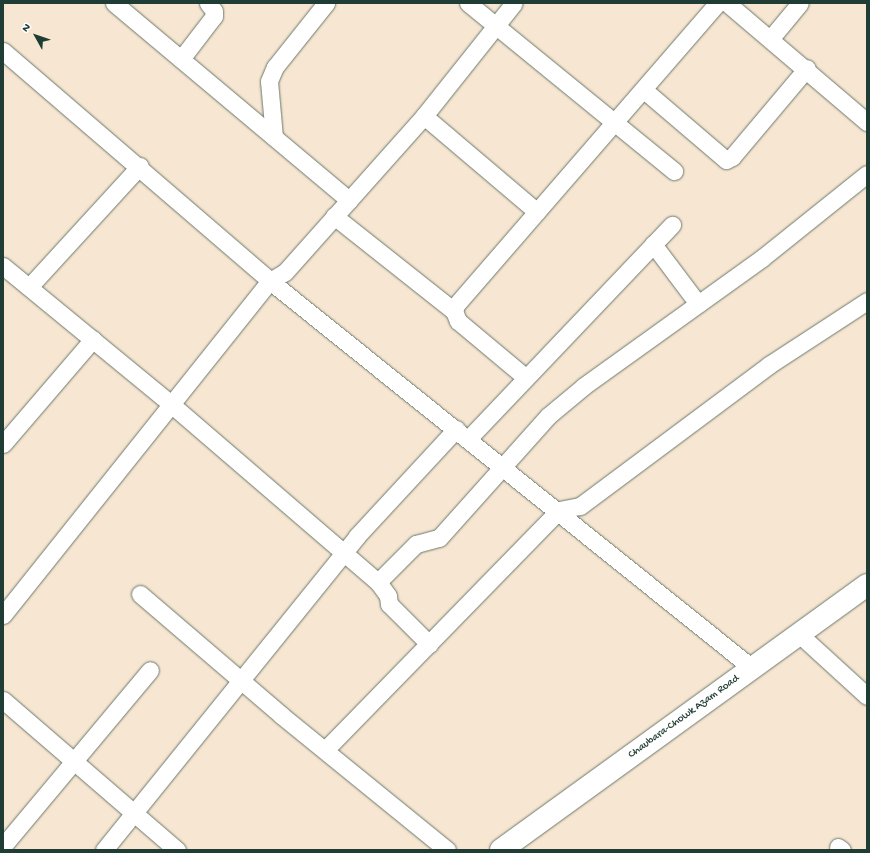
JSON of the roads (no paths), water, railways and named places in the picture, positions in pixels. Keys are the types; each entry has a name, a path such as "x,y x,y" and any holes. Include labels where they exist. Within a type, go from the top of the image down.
{"main road":[{"name":"Chaubara-Chowk Azam Road","path":"501,850 867,585"}],"street":[{"path":"114,3 349,200"},
{"path":"181,59 214,16 214,11 208,3"},
{"path":"274,136 269,81 275,67 326,3"},
{"path":"468,3 674,171"},
{"path":"3,615 270,281 284,272 424,116 514,3"},
{"path":"454,312 456,305 718,3"},
{"path":"727,3 807,68 867,122"},
{"path":"770,38 800,3"},
{"path":"3,51 140,166 270,281 559,510 752,668"},
{"path":"644,90 726,160 732,157 807,68"},
{"path":"424,116 538,212"},
{"path":"29,287 140,166"},
{"path":"378,582 416,544 439,538 548,416 584,386 762,258 867,174"},
{"path":"334,216 454,312 458,321 525,377"},
{"path":"104,850 240,680 344,554 356,536 462,434 525,377 672,224"},
{"path":"653,244 698,304"},
{"path":"3,266 172,405 378,582 388,596 389,604 429,644"},
{"path":"325,750 559,510 580,506 769,365 867,301"},
{"path":"3,444 93,339"},
{"path":"140,594 240,680 447,850"},
{"path":"799,634 867,696"},
{"path":"3,846 150,670"},
{"path":"3,700 75,760 82,770 177,850"}]}
